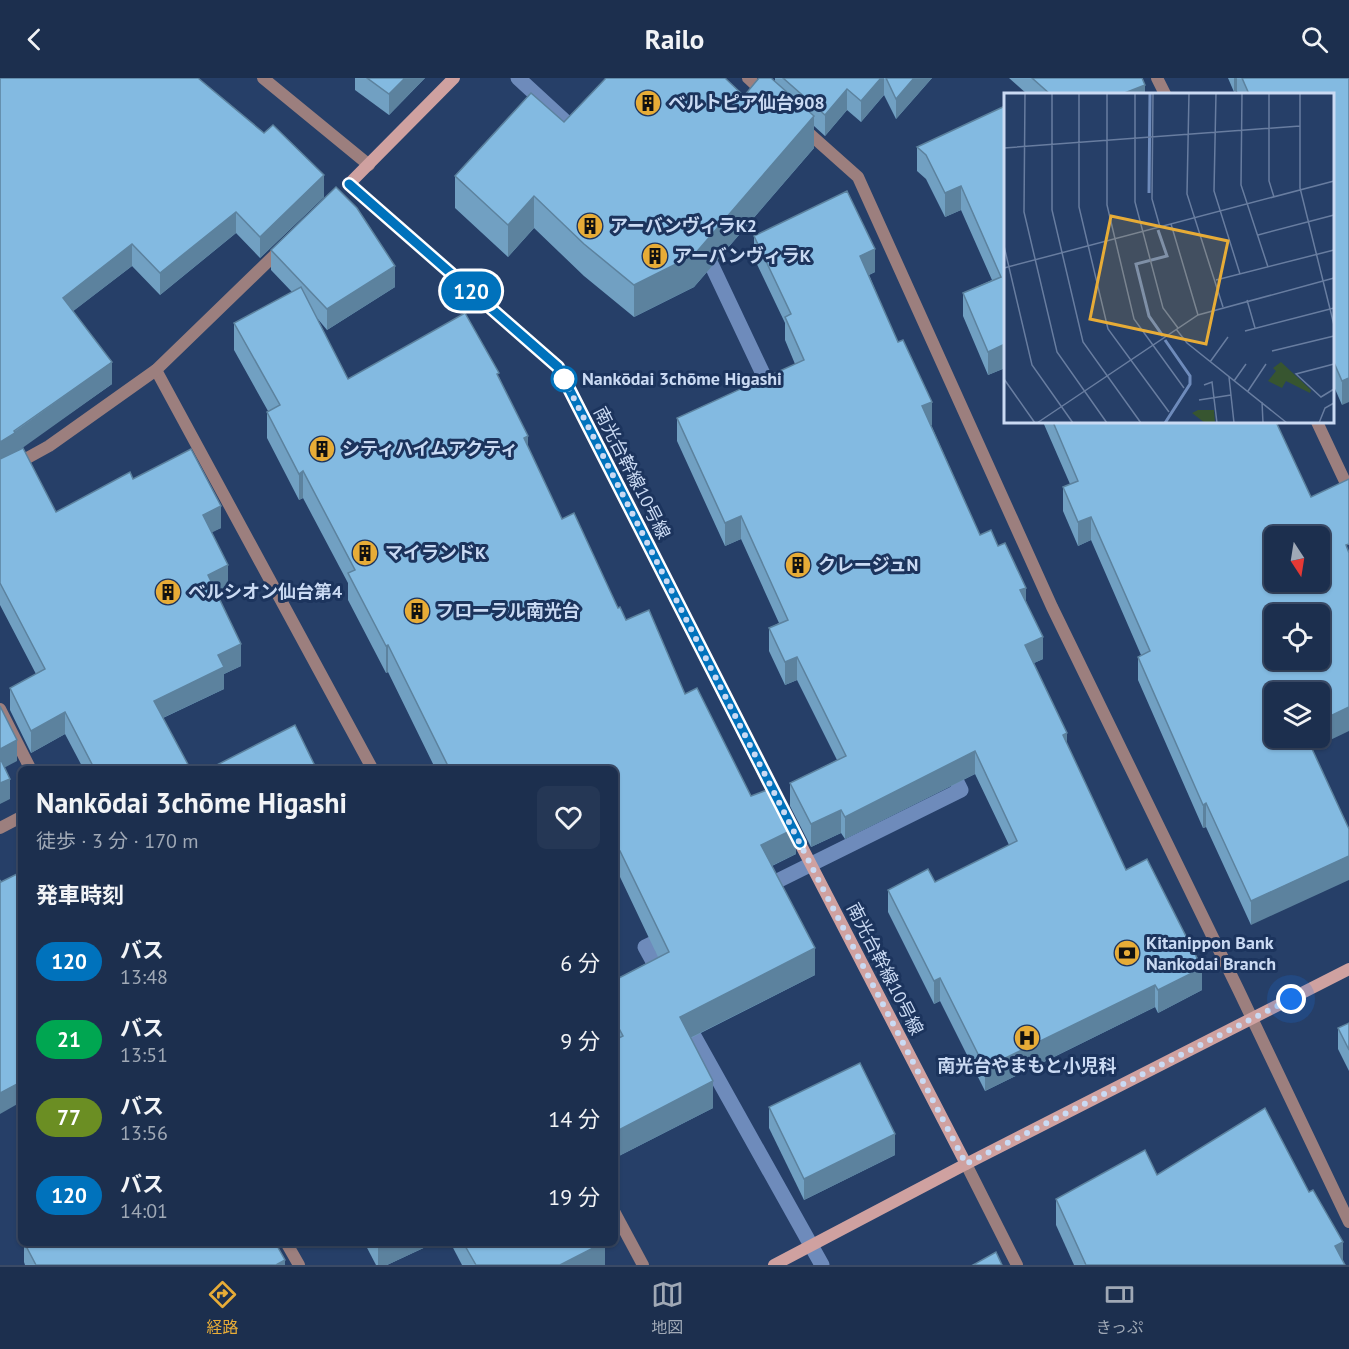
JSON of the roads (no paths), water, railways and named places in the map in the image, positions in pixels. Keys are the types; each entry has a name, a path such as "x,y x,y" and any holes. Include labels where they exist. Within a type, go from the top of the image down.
{"street":[{"path":"263,78 369,165"},
{"path":"338,194 454,78"},
{"path":"747,78 773,101"},
{"path":"1157,78 1164,93"},
{"path":"790,116 858,177 1052,607 1349,1222"},
{"name":"南光台幹線10号線","path":"349,184 558,367 822,887 966,1164"},
{"path":"0,473 49,446 156,370 288,242"},
{"path":"156,370 372,766"},
{"path":"1317,423 1349,490"},
{"path":"0,709 29,766"},
{"path":"0,828 18,819"},
{"path":"785,1261 966,1164 1349,969"},
{"path":"966,1164 1017,1265"},
{"path":"618,1219 643,1265"},
{"path":"288,1246 299,1265"}],"waterway":[{"path":"518,78 580,135"},
{"path":"704,249 773,395"},
{"path":"761,889 961,790 949,766"},
{"path":"662,978 645,947 670,935"},
{"path":"685,1020 822,1265"}],"place":[{"name":"ベルトピア仙台908","path":"648,103"},
{"name":"アーバンヴィラK2","path":"590,226"},
{"name":"アーバンヴィラK","path":"655,256"},
{"name":"Nankōdai 3chōme Higashi","path":"564,379"},
{"name":"シティハイムアクティ","path":"322,449"},
{"name":"マイランドK","path":"365,553"},
{"name":"クレージュN","path":"798,565"},
{"name":"ベルシオン仙台第4","path":"168,592"},
{"name":"フローラル南光台","path":"417,611"},
{"name":"Kitanippon Bank Nankodai Branch","path":"1127,953"},
{"name":"南光台やまもと小児科","path":"1027,1038"}]}
